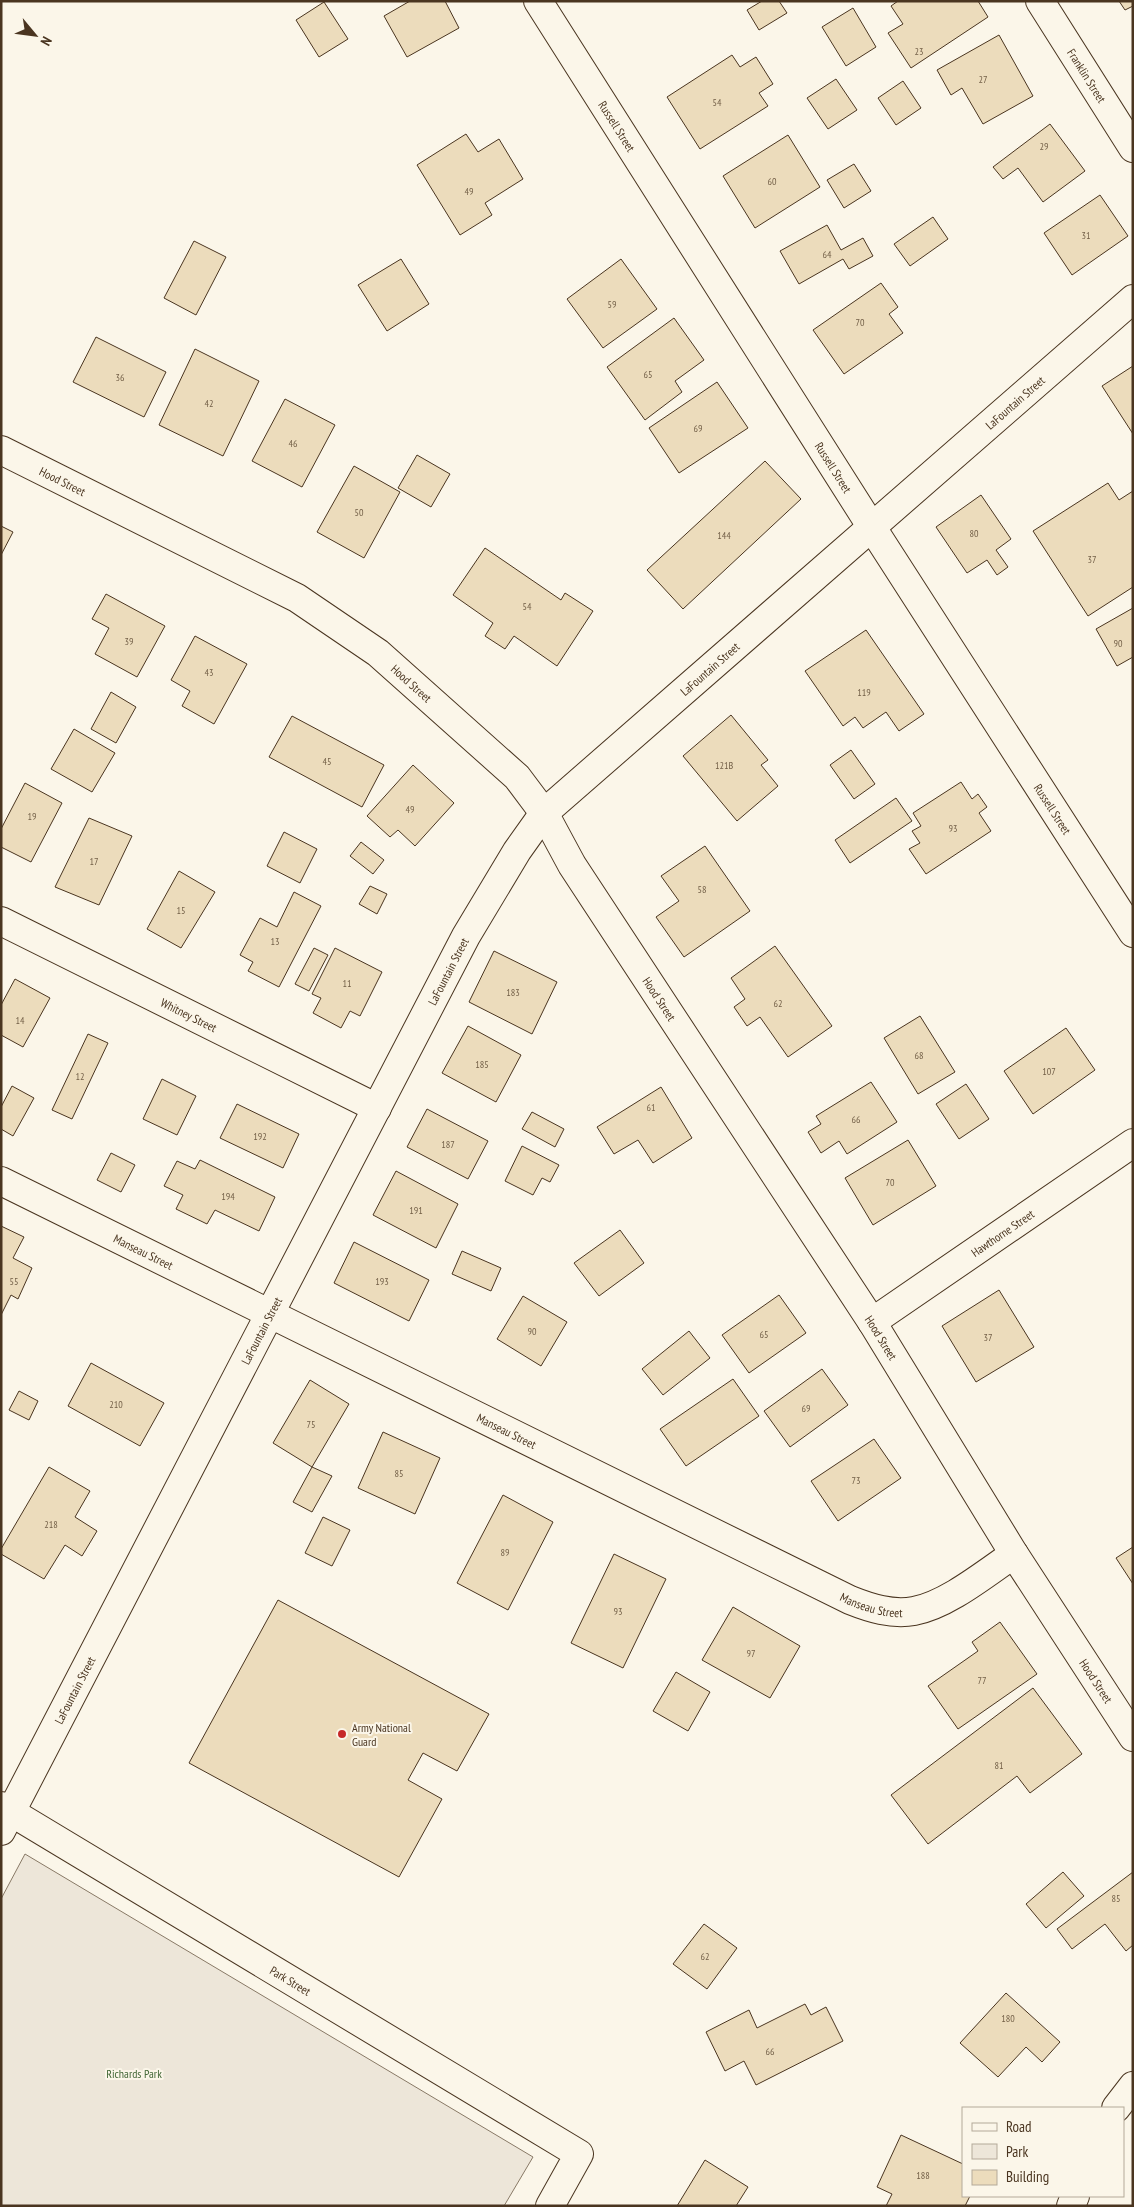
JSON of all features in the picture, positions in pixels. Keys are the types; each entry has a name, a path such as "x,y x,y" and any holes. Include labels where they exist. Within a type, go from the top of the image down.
{"street":[{"name":"Russell Street","path":"538,1 871,526 1133,933"},
{"name":"Franklin Street","path":"1040,1 1133,148"},
{"name":"LaFountain Street","path":"5,1816 270,1315 466,936 518,851 544,813 1133,299"},
{"name":"Hood Street","path":"1,450 305,603 378,652 517,777 544,813 572,865 872,1322 1014,1554 1133,1738"},
{"name":"Whitney Street","path":"1,922 377,1108"},
{"name":"Hawthorne Street","path":"872,1322 1133,1144"},
{"name":"Manseau Street","path":"1,1181 841,1596 872,1609 895,1612 914,1611 935,1604 1014,1554"},
{"name":"Park Street","path":"5,1816 579,2154 550,2206"},
{"path":"1117,2107 1133,2086"}],"green space":[{"name":"Richards Park","path":"25,1854 533,2157 504,2206 1,2206 1,1899"}],"building":[{"path":"410,1 445,1 459,28 407,57 384,16"},
{"path":"762,1 779,1 787,13 759,30 747,10"},
{"path":"898,1 978,1 988,17 911,68 888,33 903,24 891,6"},
{"path":"1119,1 1133,1 1133,6 1125,10"},
{"path":"324,2 348,39 319,57 296,20"},
{"path":"853,8 876,47 846,66 822,27"},
{"path":"999,35 1033,96 983,124 962,88 951,95 937,70"},
{"path":"732,55 740,67 756,57 773,84 759,93 768,106 700,149 667,97"},
{"path":"836,79 857,110 828,129 807,98"},
{"path":"903,81 921,108 896,125 878,98"},
{"path":"1050,124 1085,171 1043,202 1018,168 1003,179 993,167"},
{"path":"466,134 478,152 499,139 523,179 485,203 492,215 460,235 417,165"},
{"path":"788,135 820,187 755,228 723,176"},
{"path":"854,164 871,191 844,208 827,180"},
{"path":"1100,195 1128,236 1072,275 1044,233"},
{"path":"933,217 948,239 910,266 894,244"},
{"path":"827,225 841,250 863,238 873,256 849,269 843,259 799,284 780,251"},
{"path":"194,241 226,257 196,315 164,298"},
{"path":"401,259 429,304 387,331 358,285"},
{"path":"621,259 657,309 603,348 567,299"},
{"path":"881,283 898,307 889,314 903,333 844,374 813,330"},
{"path":"674,318 704,360 675,381 682,392 645,420 607,367"},
{"path":"96,337 166,372 144,417 73,382"},
{"path":"195,349 259,381 223,456 159,425"},
{"path":"1133,366 1133,434 1102,386"},
{"path":"717,382 748,428 679,473 649,428"},
{"path":"285,399 335,425 302,487 252,461"},
{"path":"417,455 450,474 431,507 398,488"},
{"path":"765,461 801,499 683,609 647,570"},
{"path":"354,466 400,492 364,558 317,532"},
{"path":"1108,483 1119,500 1133,491 1133,587 1088,616 1033,531"},
{"path":"981,495 1011,539 996,550 1008,567 997,575 987,560 967,573 936,527"},
{"path":"1,526 13,532 1,555"},
{"path":"485,548 561,600 565,593 593,611 557,666 514,636 505,649 485,636 493,623 453,595"},
{"path":"106,594 165,626 137,677 95,654 109,628 92,619"},
{"path":"1133,608 1133,657 1117,666 1096,629"},
{"path":"866,630 924,714 899,731 886,712 863,728 855,717 843,726 805,671"},
{"path":"195,636 247,664 214,724 182,706 190,691 171,680"},
{"path":"111,692 136,707 116,743 91,729"},
{"path":"731,715 768,760 761,765 778,786 737,821 683,756"},
{"path":"292,716 384,765 362,807 269,757"},
{"path":"74,729 115,753 92,792 51,769"},
{"path":"851,750 875,784 854,799 830,765"},
{"path":"413,765 454,803 415,846 398,830 390,837 367,816"},
{"path":"961,782 972,799 978,794 987,807 979,813 991,831 926,874 909,849 920,843 912,831 921,826 913,813"},
{"path":"25,783 62,803 31,862 1,847 1,829"},
{"path":"896,798 912,821 850,863 835,840"},
{"path":"89,818 132,836 99,905 55,887"},
{"path":"284,832 317,849 300,883 267,866"},
{"path":"361,842 384,860 373,874 350,856"},
{"path":"705,846 750,911 684,957 656,917 679,901 661,876"},
{"path":"179,871 215,892 181,948 147,929"},
{"path":"370,886 387,894 377,914 359,904"},
{"path":"294,892 321,906 279,987 248,971 253,962 240,955 260,918 277,927"},
{"path":"775,946 832,1026 788,1057 760,1017 747,1026 734,1007 745,999 731,978"},
{"path":"314,948 328,955 309,991 295,984"},
{"path":"335,948 382,972 360,1016 350,1011 341,1028 313,1013 321,998 312,994"},
{"path":"494,951 557,982 532,1034 469,1002"},
{"path":"15,979 50,998 23,1047 1,1035 1,1005"},
{"path":"920,1016 955,1072 918,1094 884,1038"},
{"path":"468,1026 521,1055 496,1102 442,1073"},
{"path":"1066,1028 1095,1070 1033,1114 1004,1071"},
{"path":"88,1034 108,1043 72,1119 52,1110"},
{"path":"162,1079 196,1096 177,1135 143,1119"},
{"path":"871,1082 897,1122 847,1154 839,1141 821,1153 808,1132 821,1124 816,1116"},
{"path":"966,1084 989,1119 959,1139 936,1104"},
{"path":"12,1086 34,1098 13,1136 1,1129 1,1107"},
{"path":"661,1087 692,1138 653,1163 638,1140 614,1154 597,1127"},
{"path":"237,1104 299,1134 283,1168 220,1138"},
{"path":"427,1109 488,1141 468,1179 407,1147"},
{"path":"532,1112 564,1129 555,1147 522,1129"},
{"path":"908,1140 936,1186 873,1225 845,1178"},
{"path":"522,1146 559,1165 550,1182 542,1178 533,1195 505,1181"},
{"path":"111,1153 135,1165 121,1192 97,1180"},
{"path":"200,1160 275,1197 259,1231 215,1210 207,1224 176,1209 183,1195 164,1186 177,1161 195,1169"},
{"path":"396,1171 458,1204 436,1248 373,1215"},
{"path":"1,1226 24,1237 13,1258 32,1268 18,1299 11,1295 1,1315"},
{"path":"620,1230 644,1263 599,1296 574,1263"},
{"path":"354,1242 429,1280 409,1321 334,1283"},
{"path":"462,1251 501,1268 491,1291 452,1274"},
{"path":"999,1290 1034,1347 976,1382 942,1326"},
{"path":"779,1295 806,1333 749,1373 722,1335"},
{"path":"523,1296 567,1322 541,1366 497,1339"},
{"path":"689,1331 710,1358 663,1395 642,1369"},
{"path":"91,1363 164,1403 140,1446 68,1406"},
{"path":"822,1369 848,1405 790,1447 764,1411"},
{"path":"733,1379 759,1416 686,1466 660,1429"},
{"path":"310,1380 349,1404 312,1467 273,1443"},
{"path":"19,1391 38,1401 29,1420 9,1410"},
{"path":"383,1432 440,1458 415,1514 358,1488"},
{"path":"874,1439 901,1478 838,1521 811,1481"},
{"path":"49,1467 90,1491 75,1517 97,1531 82,1556 65,1545 44,1579 1,1554 1,1549"},
{"path":"312,1467 332,1476 312,1512 293,1502"},
{"path":"503,1495 553,1522 508,1610 457,1583"},
{"path":"323,1517 350,1530 332,1566 305,1553"},
{"path":"1133,1547 1133,1584 1116,1558"},
{"path":"614,1554 666,1579 623,1668 571,1643"},
{"name":"Army National Guard","path":"278,1600 489,1714 457,1771 423,1753 408,1780 442,1799 399,1877 189,1763"},
{"path":"733,1607 800,1646 770,1698 702,1660"},
{"path":"1000,1622 1037,1674 958,1729 928,1686 978,1651 972,1642"},
{"path":"676,1672 710,1692 688,1731 653,1711"},
{"path":"1033,1688 1082,1754 1030,1793 1017,1776 928,1844 891,1795"},
{"path":"1063,1872 1084,1896 1046,1928 1026,1904"},
{"path":"1133,1872 1133,1945 1126,1951 1105,1924 1072,1949 1057,1929"},
{"path":"704,1924 737,1948 707,1989 673,1964"},
{"path":"1006,1993 1060,2042 1042,2062 1026,2047 998,2077 960,2043"},
{"path":"805,2004 811,2015 826,2007 843,2041 756,2085 744,2061 725,2071 706,2032 749,2010 757,2028"},
{"path":"901,2135 962,2164 962,2197 970,2197 965,2206 886,2206 892,2194 877,2187"},
{"path":"705,2160 748,2187 736,2206 677,2206"}],"place":[{"name":"Army National Guard","path":"342,1734"}]}
